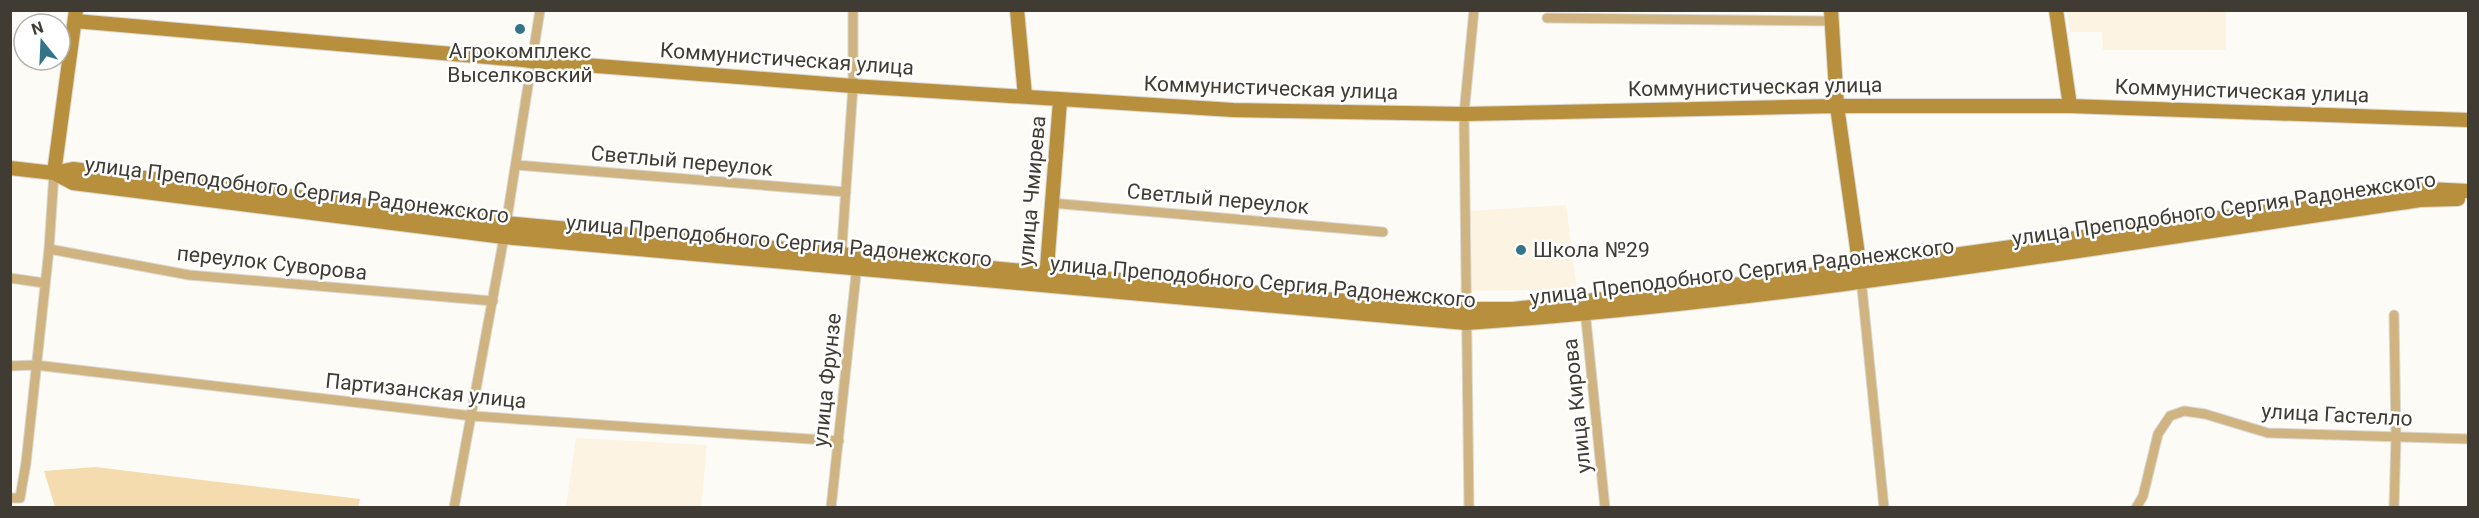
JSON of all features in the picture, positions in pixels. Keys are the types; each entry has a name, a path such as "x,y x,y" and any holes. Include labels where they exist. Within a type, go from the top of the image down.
{"street":[{"path":"454,507 493,301 540,10"},
{"path":"841,261 853,86 853,10"},
{"name":"улица Чмирева","path":"1017,10 1025,96"},
{"path":"1469,507 1464,114 1474,10"},
{"path":"2056,10 2070,106"},
{"path":"15,498 27,463 49,249 54,173 75,16"},
{"name":"Коммунистическая улица","path":"75,16 533,61 853,86 1025,96 1060,101 1233,110 1464,114 1837,106 2070,106 2469,120"},
{"path":"1546,18 1832,16 1837,106 1860,276 1884,507"},
{"name":"улица Чмирева","path":"1046,279 1060,101"},
{"name":"Светлый переулок","path":"516,165 846,192"},
{"name":"улица Преподобного Сергия Радонежского","path":"10,168 54,173 73,169 506,223 841,261"},
{"name":"улица Преподобного Сергия Радонежского","path":"54,173 73,183 504,237 857,262 1433,309 1466,316 1513,309 1585,308 1860,276 2420,200 2469,199"},
{"name":"улица Преподобного Сергия Радонежского","path":"1860,276 2427,189 2469,191"},
{"name":"Светлый переулок","path":"1051,203 1383,232"},
{"name":"переулок Суворова","path":"49,249 189,275 493,301"},
{"name":"улица Фрунзе","path":"831,507 857,262"},
{"path":"10,278 44,283"},
{"name":"улица Кирова","path":"1585,308 1605,507"},
{"path":"2394,315 2396,438 2394,507"},
{"name":"Партизанская улица","path":"10,366 36,365 472,416 839,441"},
{"name":"улица Гастелло","path":"2136,507 2143,496 2158,434 2169,416 2184,411 2205,414 2268,433 2469,439"}],"shaded area":[{"path":"2067,11 2226,11 2226,50 2103,50 2102,32 2070,32"},
{"name":"Школа №29","path":"1566,205 1577,289 1469,291 1469,211"},
{"path":"576,438 707,445 701,507 566,507"},
{"path":"95,467 360,499 358,508 55,507 44,471"}],"place":[{"name":"Агрокомплекс Выселковский","path":"520,29"},
{"name":"Школа №29","path":"1521,250"}]}
